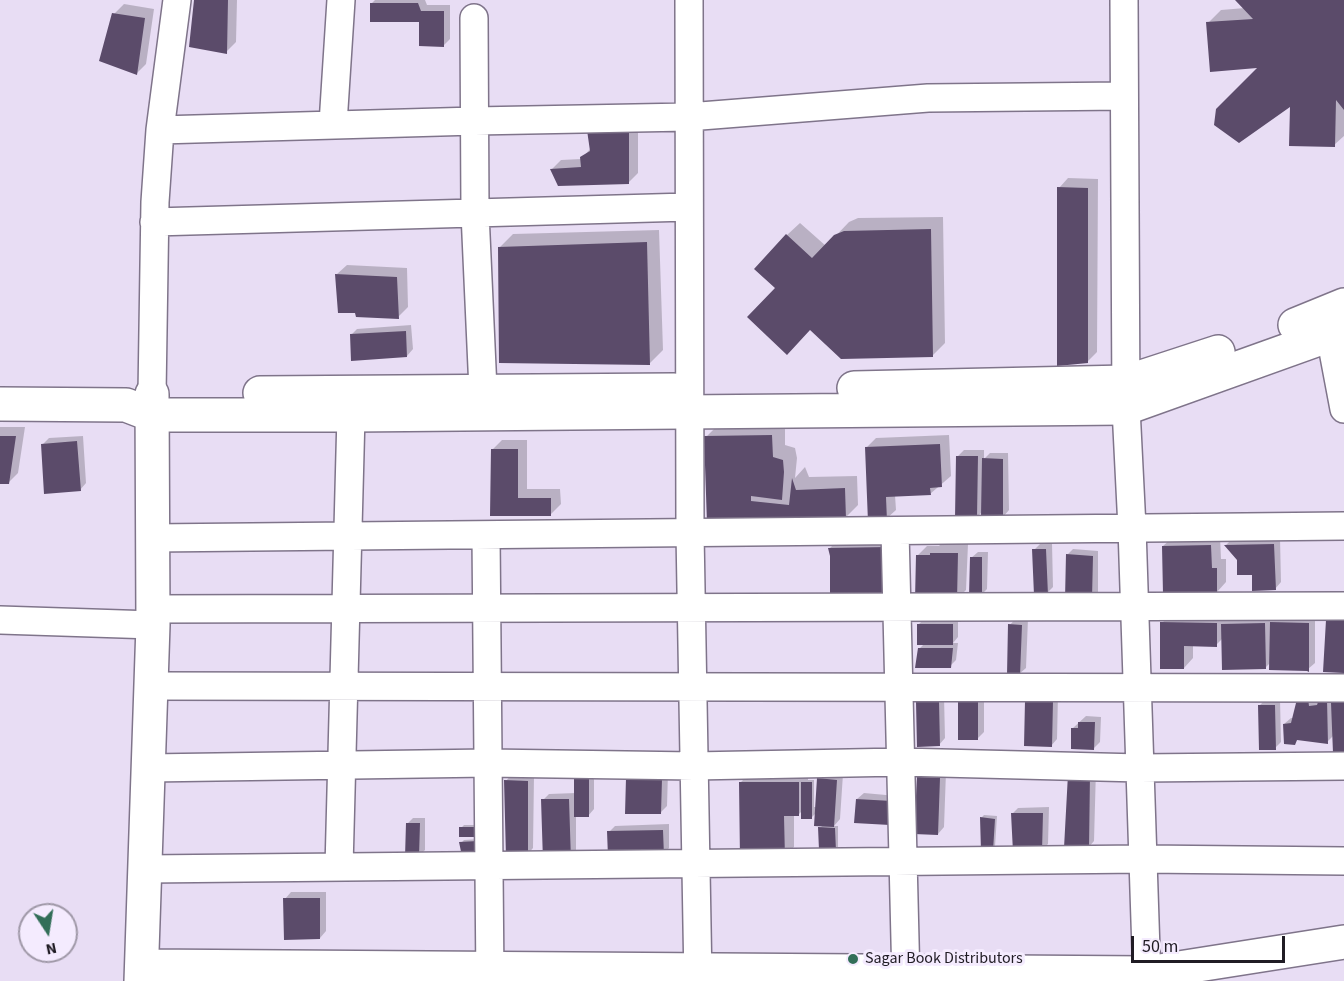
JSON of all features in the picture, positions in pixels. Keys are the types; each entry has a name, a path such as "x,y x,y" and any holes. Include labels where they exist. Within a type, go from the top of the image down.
{"main road":[{"path":"143,404 351,415 690,401 1126,395 1335,321"},
{"path":"0,404 143,404 483,390 690,401"},
{"path":"143,404 152,538 152,617 142,973 1147,977 1344,942"}],"street":[{"path":"143,404 160,130 177,0"},
{"path":"333,124 341,0"},
{"path":"689,0 690,533 698,976"},
{"path":"1124,0 1126,395 1147,977"},
{"path":"474,18 475,213 483,390"},
{"path":"160,130 688,117 928,98 1124,96"},
{"path":"154,222 688,207"},
{"path":"1335,321 1344,409"},
{"path":"339,867 351,415"},
{"path":"152,538 1344,526"},
{"path":"895,531 906,976"},
{"path":"486,535 490,974"},
{"path":"0,620 152,617 345,608 1344,606"},
{"path":"151,686 1344,688"},
{"path":"149,768 488,763 694,766 901,762 1140,768 1344,766"},
{"path":"146,869 1143,859 1344,861"}],"building":[{"path":"194,0 228,0 227,54 189,47"},
{"path":"1235,0 1344,0 1344,110 1336,100 1335,147 1289,146 1290,107 1239,143 1214,125 1216,109 1257,68 1210,72 1206,22 1253,19"},
{"path":"370,3 418,3 421,11 444,11 444,47 419,46 419,22 370,22"},
{"path":"112,13 145,18 137,75 99,61"},
{"path":"587,130 629,131 629,184 558,186 550,169 581,167 580,157 590,151"},
{"path":"1057,187 1088,188 1088,363 1057,366"},
{"path":"931,229 933,357 841,359 810,330 787,355 747,317 775,288 754,269 786,234 812,258 834,235 844,231"},
{"path":"647,242 650,365 499,363 498,247"},
{"path":"335,274 397,277 399,319 356,317 355,313 338,313"},
{"path":"406,331 407,357 351,361 350,334"},
{"path":"772,435 773,457 783,460 782,500 751,496 751,501 789,505 792,478 796,490 845,488 846,519 707,523 704,436"},
{"path":"0,436 16,436 9,484 0,484"},
{"path":"77,441 81,491 44,494 41,444"},
{"path":"940,444 942,487 930,488 931,495 886,497 887,521 868,522 865,447"},
{"path":"491,449 518,449 518,498 551,498 551,516 490,516"},
{"path":"956,456 978,456 977,518 955,518"},
{"path":"982,458 1003,459 1003,518 981,516"},
{"path":"1274,544 1276,590 1252,591 1252,575 1237,575 1237,560 1224,545"},
{"path":"1211,545 1212,568 1217,568 1217,593 1163,594 1162,546"},
{"path":"888,547 889,597 830,599 828,548"},
{"path":"1032,549 1046,549 1048,595 1034,595"},
{"path":"930,553 958,553 957,601 915,600 916,555 930,555"},
{"path":"1066,554 1093,556 1092,599 1065,599"},
{"path":"970,557 982,557 982,597 969,596"},
{"path":"1326,620 1344,621 1344,673 1323,672"},
{"path":"1160,622 1217,623 1217,647 1184,646 1184,669 1160,669"},
{"path":"1270,622 1309,623 1309,672 1269,670"},
{"path":"1265,623 1266,669 1222,670 1221,624"},
{"path":"917,624 953,624 953,645 917,645"},
{"path":"1008,624 1022,625 1020,676 1007,675"},
{"path":"918,648 953,648 951,668 915,668"},
{"path":"978,695 978,740 958,740 958,697"},
{"path":"1308,698 1309,706 1317,705 1319,699 1327,699 1328,744 1297,740 1295,745 1284,744 1283,724 1291,723 1297,699"},
{"path":"939,701 940,746 917,747 916,702"},
{"path":"1025,701 1053,701 1052,747 1024,746"},
{"path":"1331,703 1344,703 1344,753 1333,753"},
{"path":"1258,705 1275,705 1276,750 1259,750"},
{"path":"1078,722 1095,722 1094,750 1071,749 1071,728 1078,728"},
{"path":"1068,774 1090,774 1089,849 1064,848"},
{"path":"917,777 940,778 938,835 914,834"},
{"path":"589,778 589,817 574,817 574,779"},
{"path":"626,778 662,779 661,814 625,814"},
{"path":"817,778 837,780 834,827 814,826"},
{"path":"504,780 528,781 528,856 506,857"},
{"path":"739,782 799,782 799,816 784,816 785,858 740,859"},
{"path":"801,782 812,782 812,819 801,819"},
{"path":"541,799 569,799 571,860 543,861"},
{"path":"856,799 892,801 890,825 854,823"},
{"path":"1011,813 1043,813 1042,852 1013,852"},
{"path":"980,817 995,819 993,851 981,851"},
{"path":"406,823 420,823 419,857 405,857"},
{"path":"459,827 480,827 480,837 459,837"},
{"path":"818,827 835,828 836,851 819,850"},
{"path":"663,830 664,856 608,857 607,831"},
{"path":"478,841 479,858 463,861 459,842"},
{"path":"283,898 320,898 320,939 284,940"}],"place":[{"name":"Sagar Book Distributors","path":"853,959"}]}
